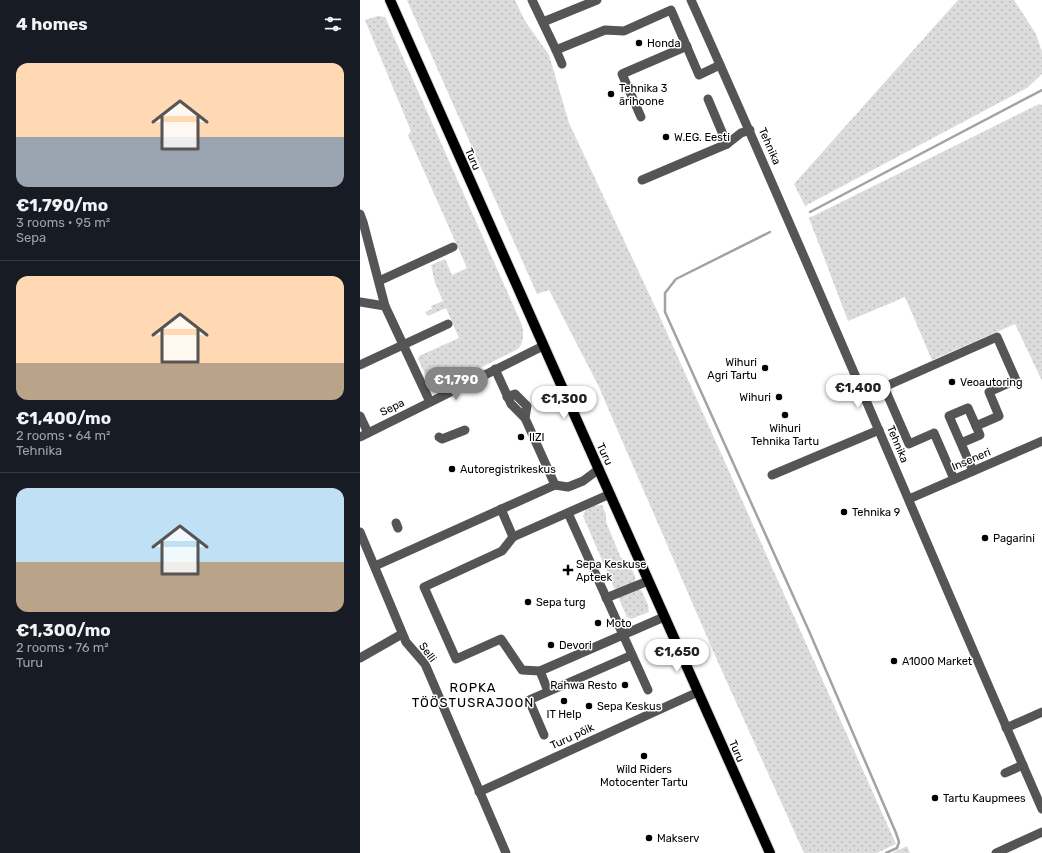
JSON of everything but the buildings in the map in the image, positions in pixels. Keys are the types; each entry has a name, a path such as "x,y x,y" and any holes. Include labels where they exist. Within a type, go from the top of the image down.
{"main road":[{"name":"Turu","path":"390,0 770,853"}],"street":[{"path":"532,0 562,64"},
{"path":"543,22 596,0"},
{"name":"Tehnika","path":"691,0 750,130 1042,810"},
{"path":"556,50 606,30 624,31 671,10 699,75 720,65"},
{"path":"641,117 622,74 687,46"},
{"path":"708,99 727,144"},
{"path":"642,180 727,144 741,133 750,130"},
{"path":"360,214 385,306 430,402"},
{"path":"379,281 454,248"},
{"path":"360,302 385,306"},
{"path":"360,365 448,324"},
{"path":"954,479 934,433 910,444 884,387 997,337 1016,380 988,392 999,416 976,426"},
{"name":"Sepa","path":"364,435 543,346"},
{"path":"495,370 511,404 525,418 555,485"},
{"path":"961,443 980,435 968,408 949,416 973,471"},
{"path":"360,416 364,435"},
{"path":"439,437 442,439 465,430"},
{"path":"772,475 879,430"},
{"name":"Inseneri","path":"909,499 1042,441"},
{"path":"375,566 555,485 568,487 583,481 599,470"},
{"path":"610,494 513,537 502,551 424,587 456,659 501,639 522,670 540,671 664,617"},
{"path":"500,509 513,537"},
{"path":"568,513 648,690"},
{"name":"Selli","path":"360,532 402,634 406,642 424,664 506,853"},
{"path":"606,598 648,581"},
{"path":"360,658 402,634"},
{"path":"544,734 530,700 632,655"},
{"path":"540,671 548,692"},
{"name":"Turu põik","path":"479,792 698,692"},
{"path":"1006,728 1042,712"},
{"path":"1004,774 1023,765"},
{"path":"996,853 1042,832"}],"shaded area":[{"path":"407,0 515,0 525,21 549,55 569,123 659,315 896,844 877,853 804,853 717,660 598,385 549,290 537,294"},
{"path":"958,0 1014,0 1036,34 1042,52 1042,74 1027,88 805,206 794,184"},
{"path":"378,16 385,17 523,328 522,341 518,349 438,389 430,385 418,359 419,356 459,338 446,308 428,316 425,312 432,309 431,306 443,301 435,283 431,265 445,259 452,275 467,268 408,135 411,131 365,20"},
{"path":"1039,104 1042,105 1042,381 1015,324 932,360 905,297 848,321 809,218"},
{"path":"602,505 606,514 606,522 621,558 628,561 635,576 635,583 618,590 614,588 583,516 588,508"},
{"path":"637,589 641,590 648,605 649,612 631,619 627,617 618,597"},
{"path":"907,846 910,853 892,853"}],"waterway":[{"path":"810,212 1042,90"},
{"path":"770,232 676,279 665,293 665,312 809,631 896,833 899,842 897,848 886,853"}],"place":[{"name":"Honda","path":"639,43"},
{"name":"Tehnika 3 ärihoone","path":"611,94"},
{"name":"W.EG. Eesti","path":"666,137"},
{"name":"Wihuri Agri Tartu","path":"765,368"},
{"name":"Veoautoring","path":"952,382"},
{"name":"Wihuri","path":"779,397"},
{"name":"Wihuri Tehnika Tartu","path":"785,415"},
{"name":"IIZI","path":"521,437"},
{"name":"Autoregistrikeskus","path":"452,469"},
{"name":"Tehnika 9","path":"844,512"},
{"name":"Pagarini","path":"985,538"},
{"name":"Sepa Keskuse Apteek","path":"568,570"},
{"name":"Sepa turg","path":"528,602"},
{"name":"Moto","path":"598,623"},
{"name":"Devori","path":"551,645"},
{"name":"A1000 Market","path":"894,661"},
{"name":"Rahwa Resto","path":"625,685"},
{"name":"IT Help","path":"564,701"},
{"name":"Sepa Keskus","path":"589,706"},
{"name":"Wild Riders Motocenter Tartu","path":"644,756"},
{"name":"Tartu Kaupmees","path":"935,798"},
{"name":"Makserv","path":"649,838"}],"district":[{"name":"ROPKA TÖÖSTUSRAJOON","path":"473,694"}]}
